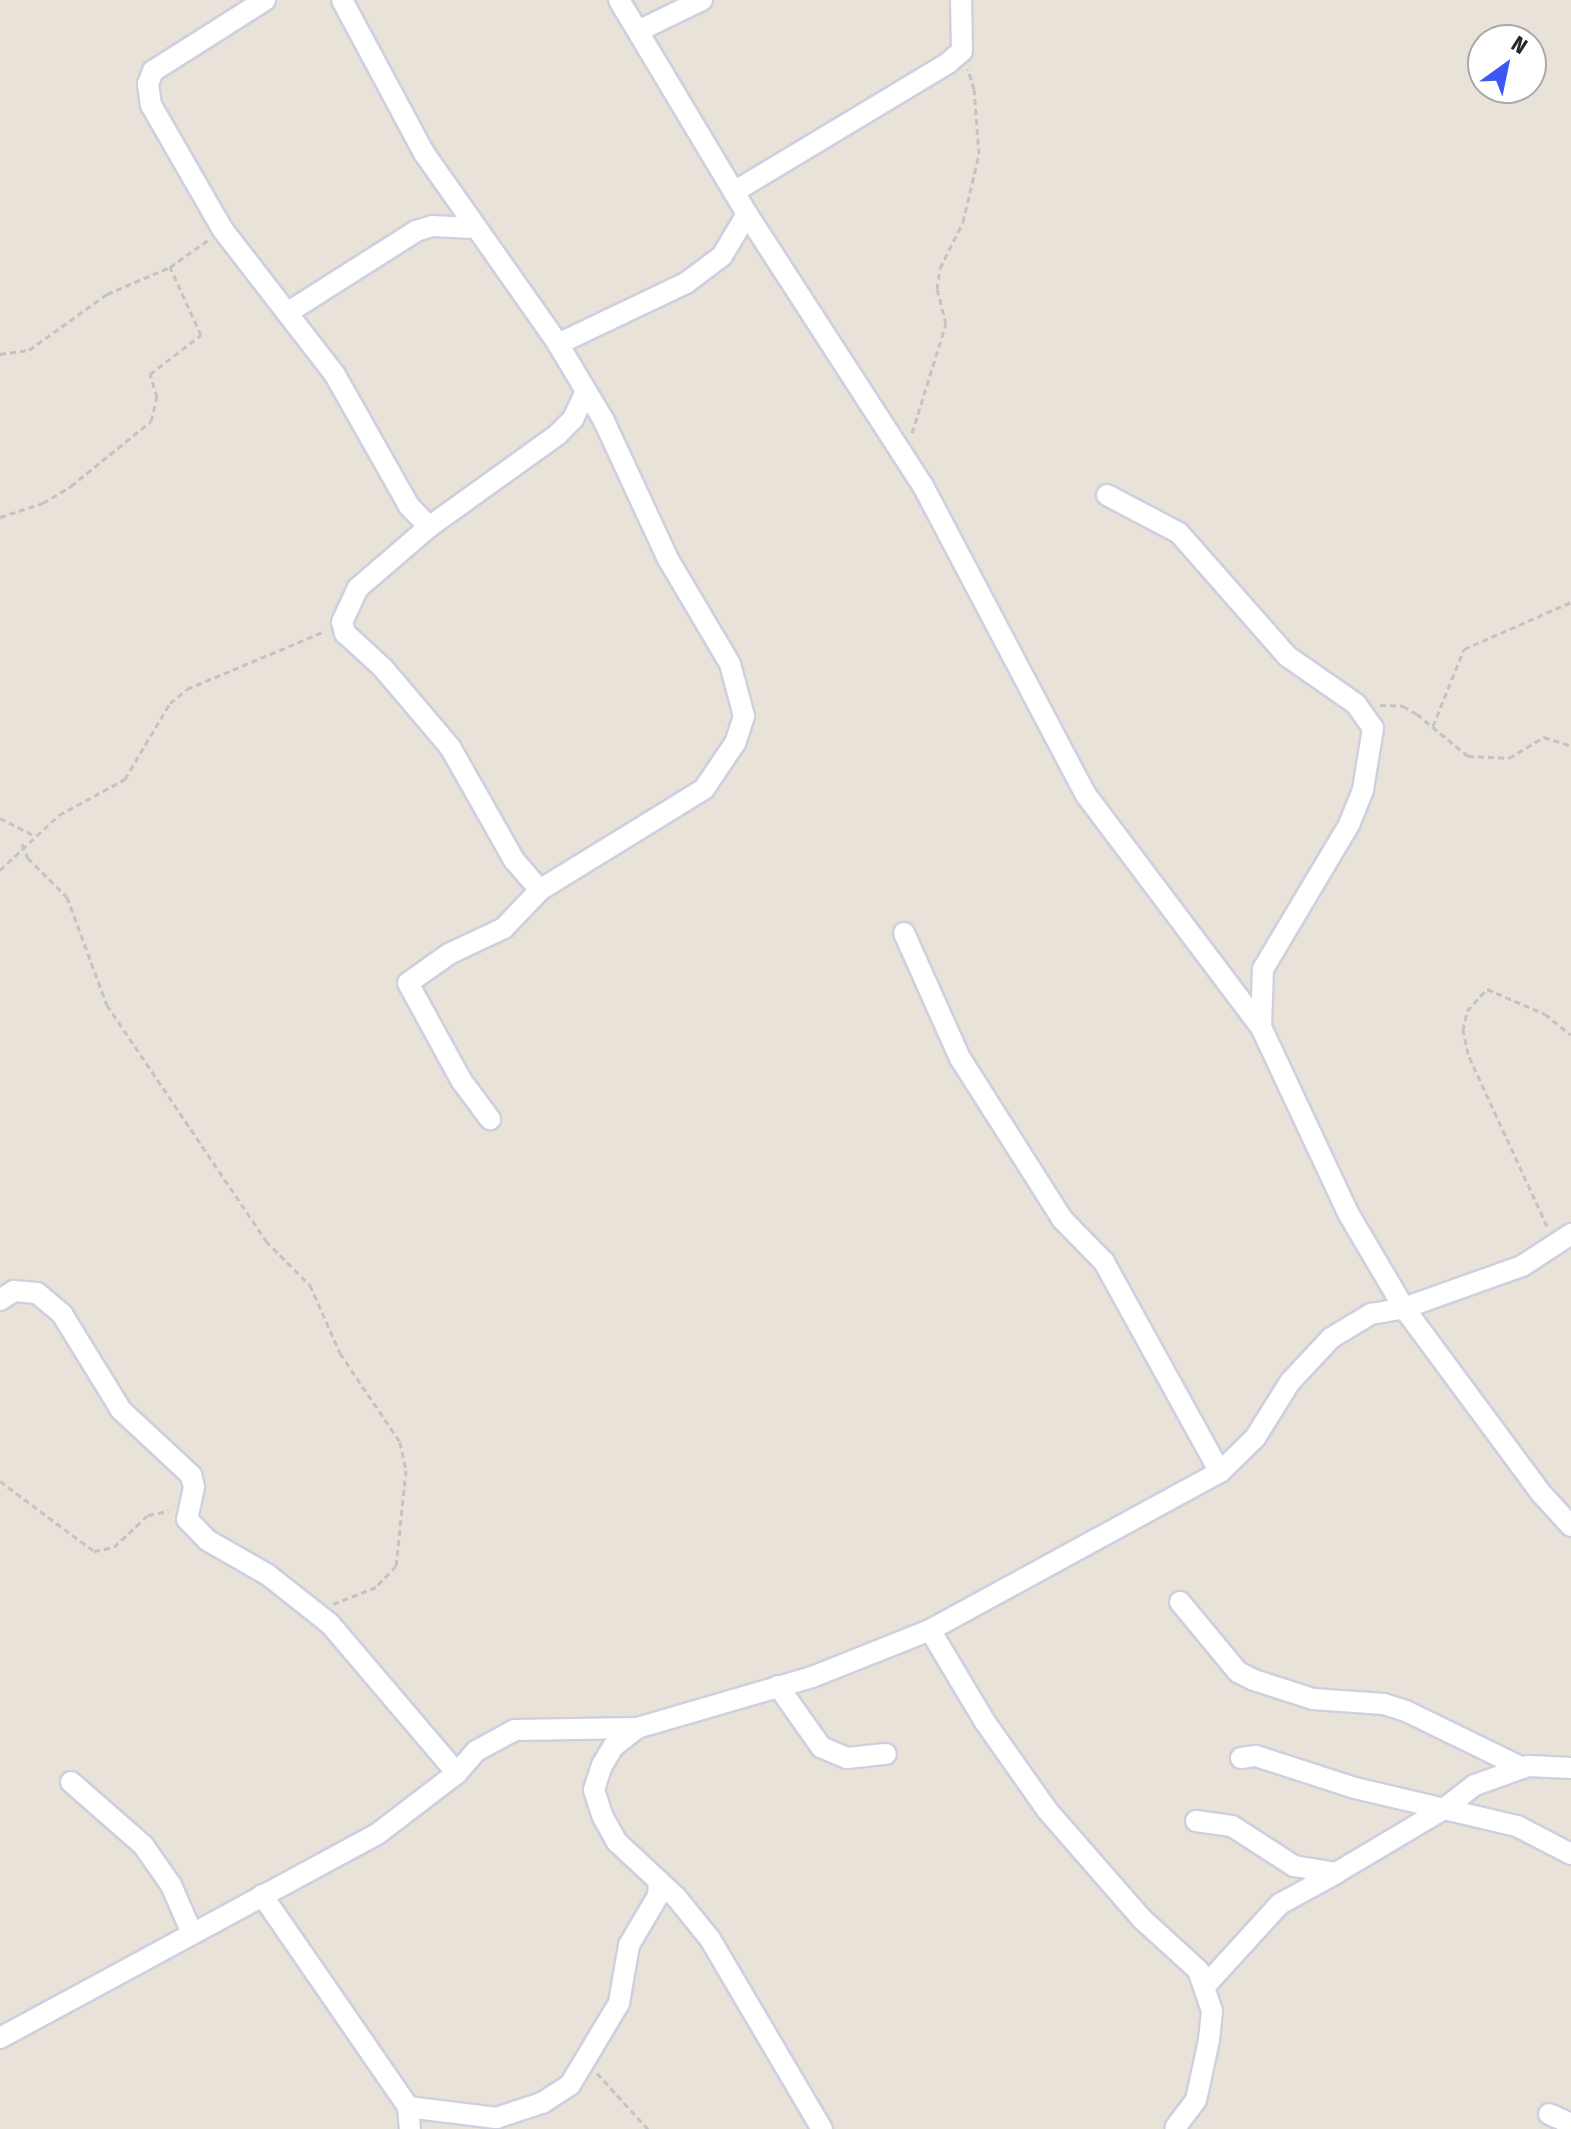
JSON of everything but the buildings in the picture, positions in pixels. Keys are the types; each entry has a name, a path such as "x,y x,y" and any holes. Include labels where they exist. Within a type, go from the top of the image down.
{"street":[{"path":"265,0 153,71 148,84 151,105 223,230 335,375 409,506 429,527"},
{"path":"342,0 424,153 558,344 584,395 604,421 668,559 730,664 744,716 735,743 704,789 540,890 504,928 449,954 408,983 461,1080 490,1119"},
{"path":"619,0 737,190 747,214 923,486 1086,795 1261,1027 1348,1213 1404,1308 1531,1481 1571,1526"},
{"path":"638,31 702,0"},
{"path":"737,190 962,51 961,0"},
{"path":"558,344 686,283 722,256 747,214"},
{"path":"287,313 416,231 432,226 474,228"},
{"path":"540,890 514,860 450,747 383,668 345,633 342,622 358,588 429,527 557,435 573,419 584,395"},
{"path":"1107,495 1179,533 1287,656 1356,704 1373,728 1363,790 1334,852 1263,969 1261,1027"},
{"path":"904,933 960,1058 1062,1219 1104,1262 1220,1472"},
{"path":"0,2038 376,1835 457,1773 476,1751 515,1730 637,1728 778,1686 930,1630 1220,1472 1255,1438 1290,1382 1331,1338 1371,1314 1404,1308 1522,1266 1564,1239"},
{"path":"0,1300 14,1291 37,1293 62,1314 121,1410 191,1475 194,1487 187,1519 207,1540 268,1575 315,1612 457,1773"},
{"path":"1180,1602 1238,1672 1254,1680 1313,1699 1384,1704 1406,1711 1523,1768"},
{"path":"930,1630 985,1722 1047,1810 1142,1919 1198,1970 1212,2011 1209,2040 1196,2100 1176,2127"},
{"path":"778,1686 832,1754 847,1758 886,1754"},
{"path":"637,1728 613,1747 594,1790 617,1842 659,1881 710,1939 822,2129"},
{"path":"1241,1758 1256,1756 1444,1809 1517,1826 1571,1854"},
{"path":"1205,1986 1280,1904 1444,1809 1475,1785 1523,1768 1571,1768"},
{"path":"71,1782 143,1845 171,1885 192,1933"},
{"path":"1196,1821 1232,1826 1294,1866 1336,1873"},
{"path":"408,2107 462,2117 518,2112 570,2085 619,2003 629,1945 658,1896 659,1881"},
{"path":"262,1895 408,2107 410,2129"},
{"path":"1549,2114 1571,2124"}],"path":[{"path":"911,434 946,324 937,289 940,268 963,222 979,154 974,89 962,51"},
{"path":"0,354 29,350 107,294 170,267 223,230"},
{"path":"0,517 43,503 71,486 151,421 157,397 150,374 201,335 170,267"},
{"path":"1433,726 1464,649 1571,602"},
{"path":"0,870 33,834 125,779 170,703 187,689 291,649 342,622"},
{"path":"1356,704 1403,706 1433,726 1468,756 1495,760 1544,737 1571,746"},
{"path":"0,818 33,834"},
{"path":"22,844 28,858 67,897 107,1005 266,1241 310,1285 340,1353 400,1442 406,1470 396,1566 370,1590 315,1612"},
{"path":"1564,1239 1468,1054 1463,1030 1467,1011 1487,989 1545,1014 1571,1035"},
{"path":"0,1481 94,1551 114,1547 161,1509 187,1519"},
{"path":"586,2061 648,2129"}]}
